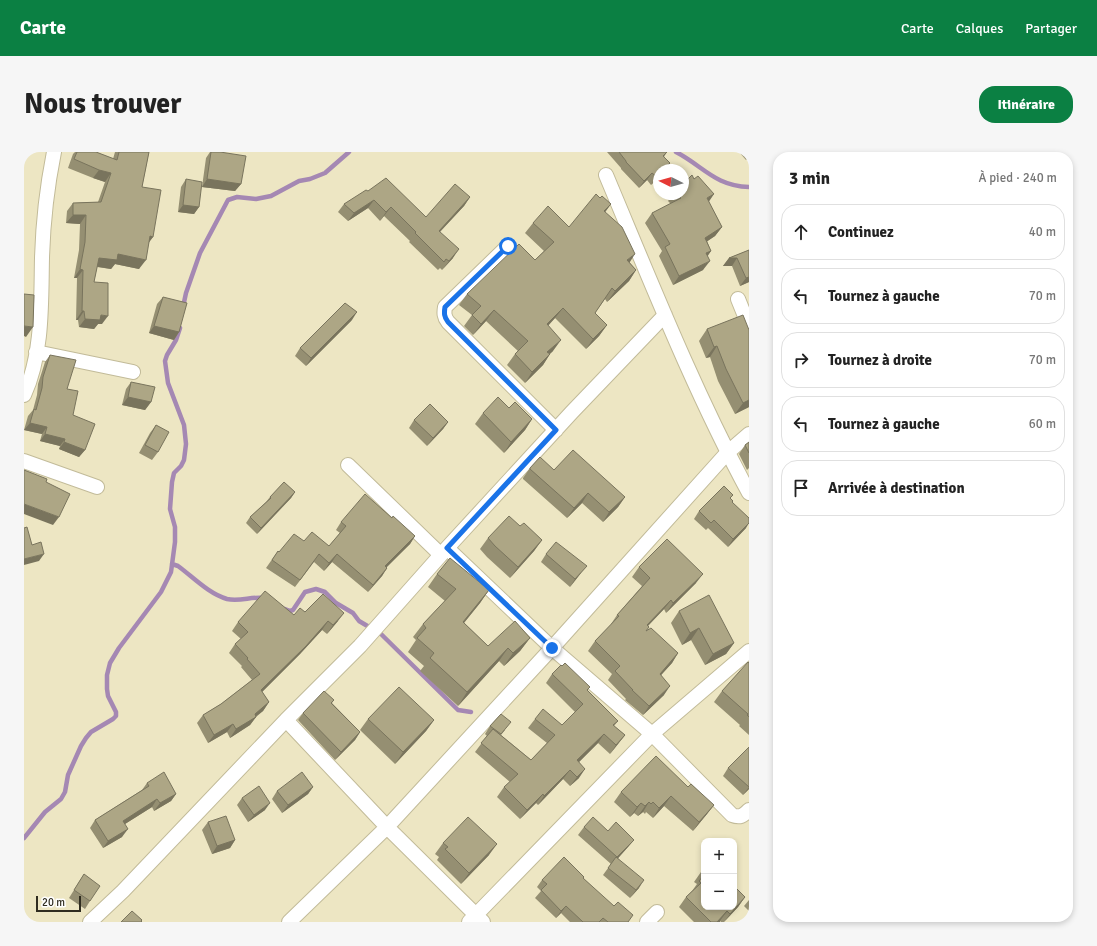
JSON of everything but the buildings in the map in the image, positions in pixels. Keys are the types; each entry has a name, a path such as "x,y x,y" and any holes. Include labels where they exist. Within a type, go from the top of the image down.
{"street":[{"path":"26,387 36,352 41,314 45,208 54,152"},
{"path":"606,175 665,316 727,453 749,493"},
{"path":"508,246 445,307 445,317 448,322 556,430"},
{"path":"738,299 749,326"},
{"path":"90,922 123,891 286,720 360,646 613,368 665,316"},
{"path":"36,352 133,372"},
{"path":"289,922 387,827 552,648 727,453 749,434"},
{"path":"24,461 97,487"},
{"path":"348,465 552,648 652,734 732,815 738,817 744,816 749,810"},
{"path":"286,720 476,920 652,734 749,651"},
{"path":"647,922 657,912"}],"waterway":[{"path":"183,307 186,293 200,253 228,200 237,197 256,199 271,196 299,181 310,179 325,173 349,152"},
{"path":"676,152 718,179 737,186 749,187"},
{"path":"24,838 45,812 61,799 65,792 68,775 86,738 91,732 116,716 116,712 108,696 107,689 107,675 110,663 119,648 161,592 171,572 175,542 175,527 170,509 172,482 174,473 181,466 184,460 186,444 184,425 168,383 165,361 176,340 180,328"},
{"path":"172,564 178,566 220,597 232,600 265,598"},
{"path":"285,609 290,611 293,610 305,592 316,589 325,592 336,603 353,613 359,621 381,634 458,710 471,712"}],"route":[{"path":"508,246 445,307 445,317 448,322 556,430 447,548 552,648"}]}
